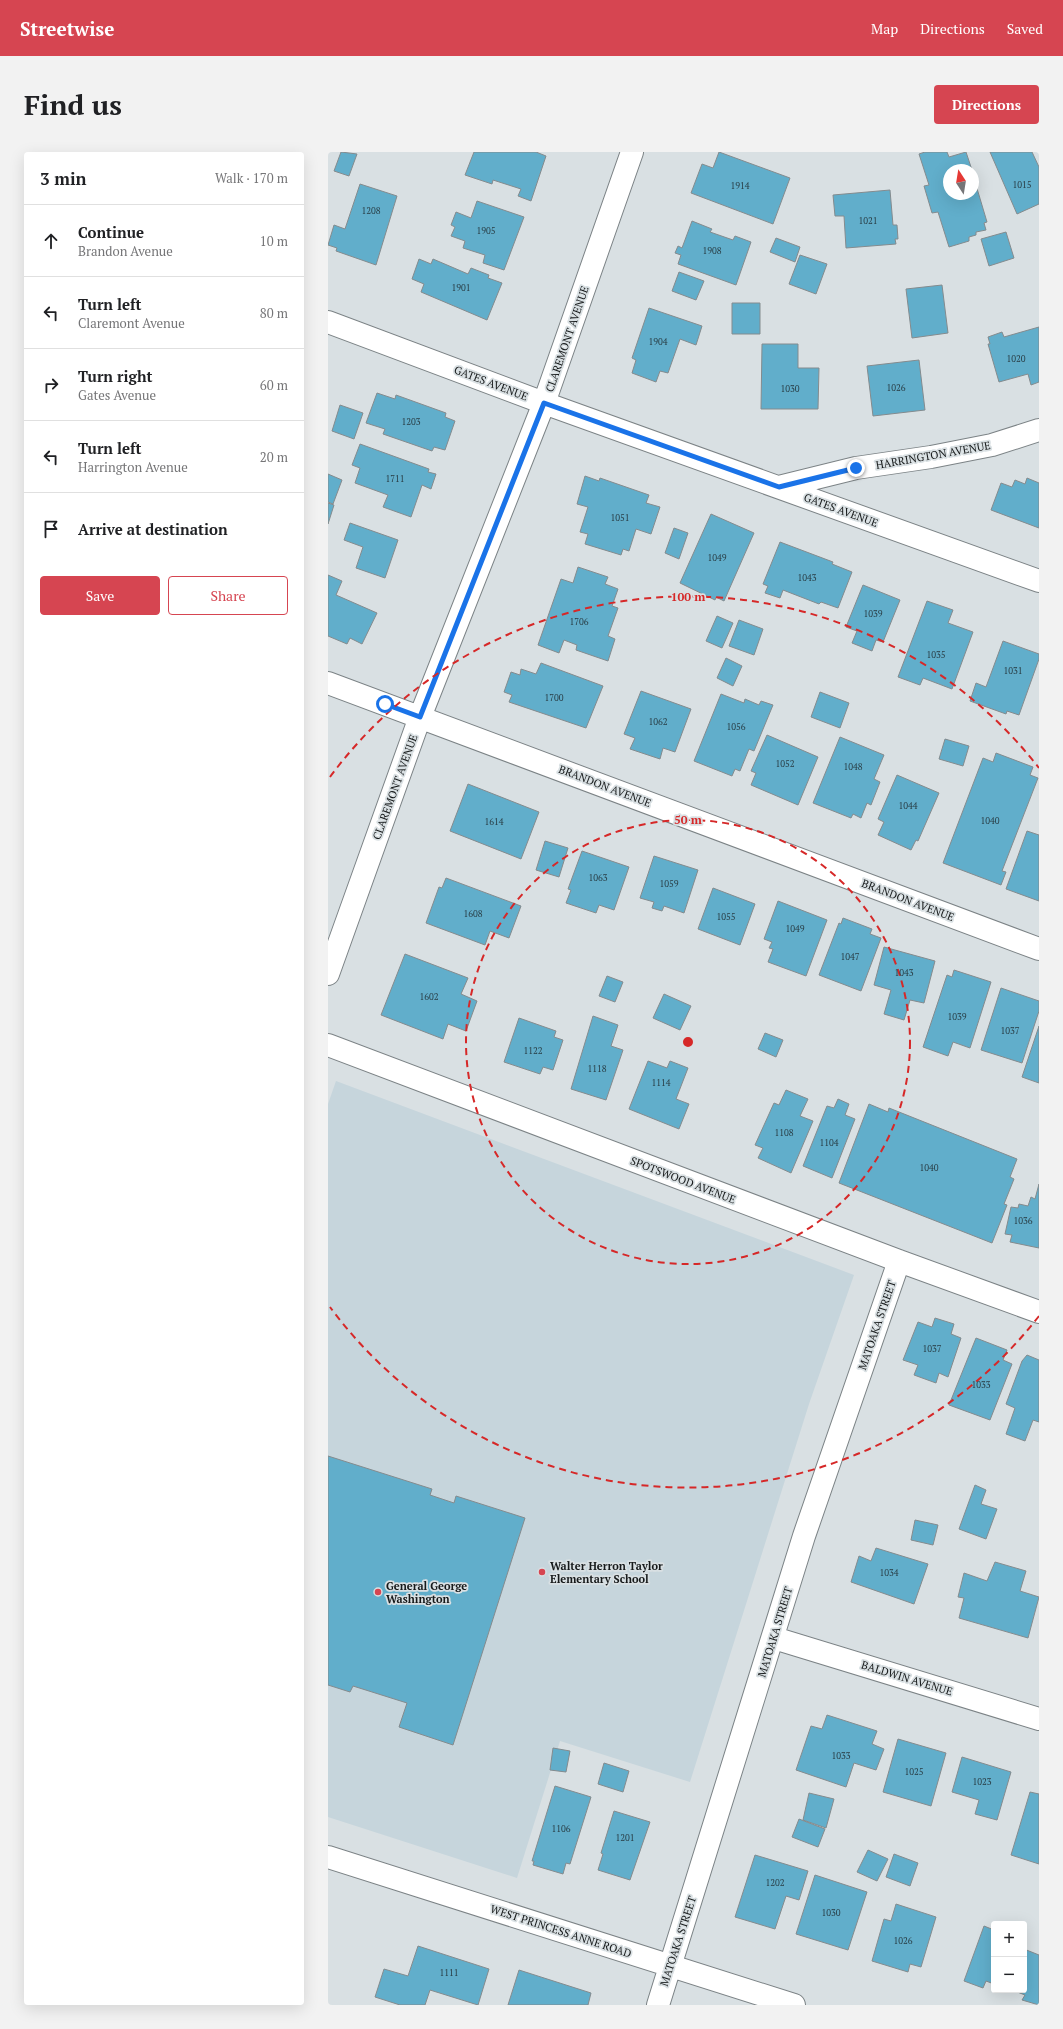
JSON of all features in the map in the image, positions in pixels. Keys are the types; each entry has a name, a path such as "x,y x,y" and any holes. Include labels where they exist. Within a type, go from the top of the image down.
{"street":[{"name":"CLAREMONT AVENUE","path":"328,974 420,717 544,403 632,152"},
{"name":"GATES AVENUE","path":"328,322 544,403 1039,581"},
{"name":"HARRINGTON AVENUE","path":"779,487 856,468 931,457 992,445 1039,430"},
{"name":"BRANDON AVENUE","path":"328,683 1039,949"},
{"name":"SPOTSWOOD AVENUE","path":"328,1045 899,1261 1039,1312"},
{"name":"MATOAKA STREET","path":"658,2005 774,1638 804,1536 899,1261"},
{"name":"BALDWIN AVENUE","path":"774,1638 1039,1719"},
{"name":"WEST PRINCESS ANNE ROAD","path":"328,1857 794,2005"}],"shaded area":[{"name":"Walter Herron Taylor Elementary School","path":"336,1081 854,1275 809,1404 690,1782 560,1741 517,1878 328,1817 328,1104"}],"building":[{"path":"341,152 357,154 349,176 334,171"},
{"path":"474,152 536,152 546,156 531,201 518,196 521,189 493,180 492,184 465,175"},
{"path":"719,152 790,178 773,224 691,193 702,164 713,168"},
{"path":"925,152 947,152 949,157 966,152 970,164 943,164 943,200 979,200 979,195 987,222 984,223 986,230 976,232 976,235 969,237 969,241 949,247 938,212 932,213 924,186 929,185 919,154"},
{"path":"990,152 1032,152 1039,167 1039,204 1017,214"},
{"path":"360,184 397,196 376,265 336,251 337,248 328,245 334,225 345,229"},
{"path":"890,190 893,225 897,225 898,239 895,239 896,244 846,248 844,216 835,216 833,195"},
{"path":"477,201 524,217 504,270 483,263 485,255 463,248 465,241 451,236 455,227 451,225 456,212 471,218"},
{"path":"692,221 712,229 710,232 733,240 735,236 751,242 736,285 678,264 681,255 675,253 678,246 682,248"},
{"path":"1006,232 1014,258 989,266 981,239"},
{"path":"776,238 800,247 795,262 770,252"},
{"path":"800,255 827,264 816,294 789,284"},
{"path":"419,259 431,264 433,259 468,274 471,268 489,275 488,278 502,283 487,320 421,292 424,284 412,279"},
{"path":"679,272 704,281 696,300 672,291"},
{"path":"942,285 948,333 912,338 906,289"},
{"path":"732,303 760,303 760,334 732,334"},
{"path":"649,308 702,326 696,345 680,339 668,373 660,371 656,382 632,373 636,360 632,358"},
{"path":"1039,327 1039,382 1031,385 1028,374 999,382 988,344 990,344 988,337 1002,332 1004,337"},
{"path":"762,344 798,344 798,368 819,368 818,409 761,409"},
{"path":"919,360 925,410 873,416 867,366"},
{"path":"377,393 395,399 396,395 446,413 445,417 455,421 445,450 434,447 432,451 383,434 385,429 366,423"},
{"path":"340,405 363,413 354,439 332,431"},
{"path":"360,444 429,469 428,472 436,474 431,489 422,485 411,517 383,507 388,495 355,483 360,468 352,465"},
{"path":"328,474 342,480 333,504 328,502"},
{"path":"585,476 599,481 600,478 649,495 646,503 660,507 651,534 636,529 629,551 623,549 621,555 585,544 588,534 580,532 588,507 577,504"},
{"path":"1027,478 1039,483 1039,528 991,510 1001,483 1012,487 1015,480 1025,484"},
{"path":"328,503 334,505 328,524"},
{"path":"711,514 754,533 724,601 716,597 715,600 680,583"},
{"path":"350,523 398,540 385,578 356,568 363,547 344,540"},
{"path":"674,528 688,533 679,559 665,553"},
{"path":"780,542 833,562 832,564 852,572 838,608 821,602 819,604 783,590 780,598 765,593 768,586 763,584"},
{"path":"578,567 608,577 605,584 618,589 612,606 618,608 608,636 615,639 608,661 576,650 577,645 564,640 559,653 538,645 561,579 573,583"},
{"path":"328,575 342,581 336,595 377,613 362,644 350,638 347,644 328,636"},
{"path":"863,585 900,600 883,642 876,640 872,651 852,643 857,631 846,627"},
{"path":"927,601 953,610 948,623 973,632 952,689 923,678 920,685 898,677"},
{"path":"717,616 733,623 722,648 706,641"},
{"path":"739,620 763,629 754,655 729,646"},
{"path":"1003,641 1039,654 1039,659 1019,715 1007,711 1006,714 970,701 976,683 986,687"},
{"path":"726,658 742,666 733,686 717,678"},
{"path":"541,663 603,686 586,728 509,702 512,695 504,692 511,672 520,675 521,669 536,674"},
{"path":"641,691 691,709 675,752 663,748 660,759 630,749 635,738 624,734"},
{"path":"820,692 849,703 840,728 811,717"},
{"path":"721,694 744,703 745,699 759,705 761,701 773,705 754,751 749,749 740,771 735,769 732,776 694,761"},
{"path":"767,735 818,757 798,805 751,785 756,773 751,771"},
{"path":"840,737 884,755 874,779 880,782 871,805 867,803 861,818 853,814 851,818 813,803"},
{"path":"945,739 969,746 963,766 939,759"},
{"path":"996,753 1033,767 1030,775 1038,778 1002,871 1006,872 1001,885 943,863 983,758 993,762"},
{"path":"897,775 939,793 918,841 916,840 911,850 878,835 884,822 878,819"},
{"path":"468,784 539,812 521,859 450,831"},
{"path":"1027,831 1039,835 1039,901 1006,889"},
{"path":"545,841 568,848 559,877 536,870"},
{"path":"582,851 629,867 614,910 599,905 596,913 566,903 571,890 568,889"},
{"path":"654,856 698,870 684,913 664,906 662,911 652,908 654,902 640,898"},
{"path":"446,878 521,906 509,938 490,931 485,945 426,923 439,887 442,888"},
{"path":"713,888 755,904 740,945 698,929"},
{"path":"778,901 827,920 806,976 768,962 773,949 769,948 772,942 764,939"},
{"path":"843,918 872,929 870,934 881,938 861,991 819,975 839,923 841,924"},
{"path":"884,947 935,961 924,1003 910,1000 904,1020 884,1014 891,990 874,985"},
{"path":"405,954 468,978 461,994 477,1001 466,1031 448,1024 443,1039 381,1015"},
{"path":"954,970 991,982 970,1048 953,1042 948,1056 923,1047 947,975 952,977"},
{"path":"607,976 623,982 615,1002 599,996"},
{"path":"1001,988 1039,1001 1039,1011 1022,1063 981,1050"},
{"path":"664,994 691,1006 680,1030 653,1018"},
{"path":"593,1016 618,1025 611,1046 623,1050 606,1100 571,1089"},
{"path":"519,1018 556,1031 554,1037 563,1040 553,1070 543,1067 540,1074 504,1062"},
{"path":"1039,1026 1039,1083 1022,1077"},
{"path":"765,1033 783,1040 776,1057 758,1049"},
{"path":"648,1061 667,1068 670,1061 688,1068 676,1099 689,1104 679,1129 629,1109"},
{"path":"786,1090 808,1099 800,1116 813,1121 791,1173 758,1158 763,1148 755,1145 774,1103 779,1105"},
{"path":"838,1099 849,1104 845,1115 855,1119 832,1178 803,1166 827,1106 834,1108"},
{"path":"869,1104 888,1112 889,1108 1017,1159 1010,1177 1014,1179 1004,1204 1007,1205 992,1243 839,1183"},
{"path":"1039,1184 1039,1248 1010,1242 1012,1235 1005,1234 1011,1207 1018,1208 1019,1204 1028,1206 1031,1197 1035,1199"},
{"path":"935,1318 954,1324 951,1334 961,1338 948,1377 939,1373 936,1383 914,1375 918,1365 903,1360 918,1322 932,1327"},
{"path":"976,1338 1007,1350 1003,1360 1012,1364 990,1420 949,1405"},
{"path":"1027,1355 1039,1360 1039,1422 1033,1420 1025,1441 1006,1434 1015,1408 1006,1404 1022,1361"},
{"path":"328,1456 432,1489 430,1495 454,1503 456,1496 525,1518 453,1745 399,1727 407,1703 353,1686 350,1692 328,1685"},
{"path":"975,1485 986,1490 981,1504 997,1509 986,1539 959,1529"},
{"path":"915,1520 938,1525 933,1545 911,1540"},
{"path":"876,1548 928,1564 914,1604 851,1582 859,1556 871,1561"},
{"path":"995,1562 1026,1571 1020,1591 1039,1597 1028,1638 959,1618 964,1598 958,1597 964,1573 987,1581"},
{"path":"827,1715 877,1731 872,1744 884,1749 876,1770 854,1763 846,1787 796,1770 811,1726 822,1729"},
{"path":"898,1739 946,1753 931,1806 883,1792"},
{"path":"553,1748 570,1751 566,1772 550,1770"},
{"path":"962,1757 1011,1772 997,1820 975,1814 979,1800 952,1792"},
{"path":"604,1763 629,1771 623,1792 598,1784"},
{"path":"555,1786 591,1797 570,1864 566,1863 563,1874 533,1865 534,1861 532,1861"},
{"path":"1030,1792 1039,1794 1039,1864 1011,1855"},
{"path":"809,1793 834,1799 826,1828 803,1820"},
{"path":"614,1811 650,1822 630,1880 598,1870 603,1854 601,1853"},
{"path":"799,1819 825,1829 818,1847 792,1837"},
{"path":"868,1850 888,1859 877,1881 857,1872"},
{"path":"894,1854 918,1863 910,1886 886,1877"},
{"path":"755,1855 808,1871 799,1900 786,1896 775,1929 735,1917"},
{"path":"815,1875 867,1892 848,1950 796,1934"},
{"path":"896,1904 936,1917 921,1967 910,1964 908,1972 872,1961 884,1919 891,1921"},
{"path":"984,1926 991,1929 991,1983 986,1981 983,1988 964,1981"},
{"path":"418,1946 489,1969 478,2005 430,1990 425,2005 400,2005 375,1997 384,1969 408,1976"},
{"path":"1027,1950 1039,1955 1039,2005 1022,2000 1025,1995 1020,1993 1027,1993"},
{"path":"519,1970 591,1993 588,2005 508,2005"}],"place":[{"name":"Walter Herron Taylor Elementary School","path":"542,1572"},
{"name":"General George Washington","path":"378,1592"}],"route":[{"path":"385,704 420,717 544,403 779,487 856,468"}]}
